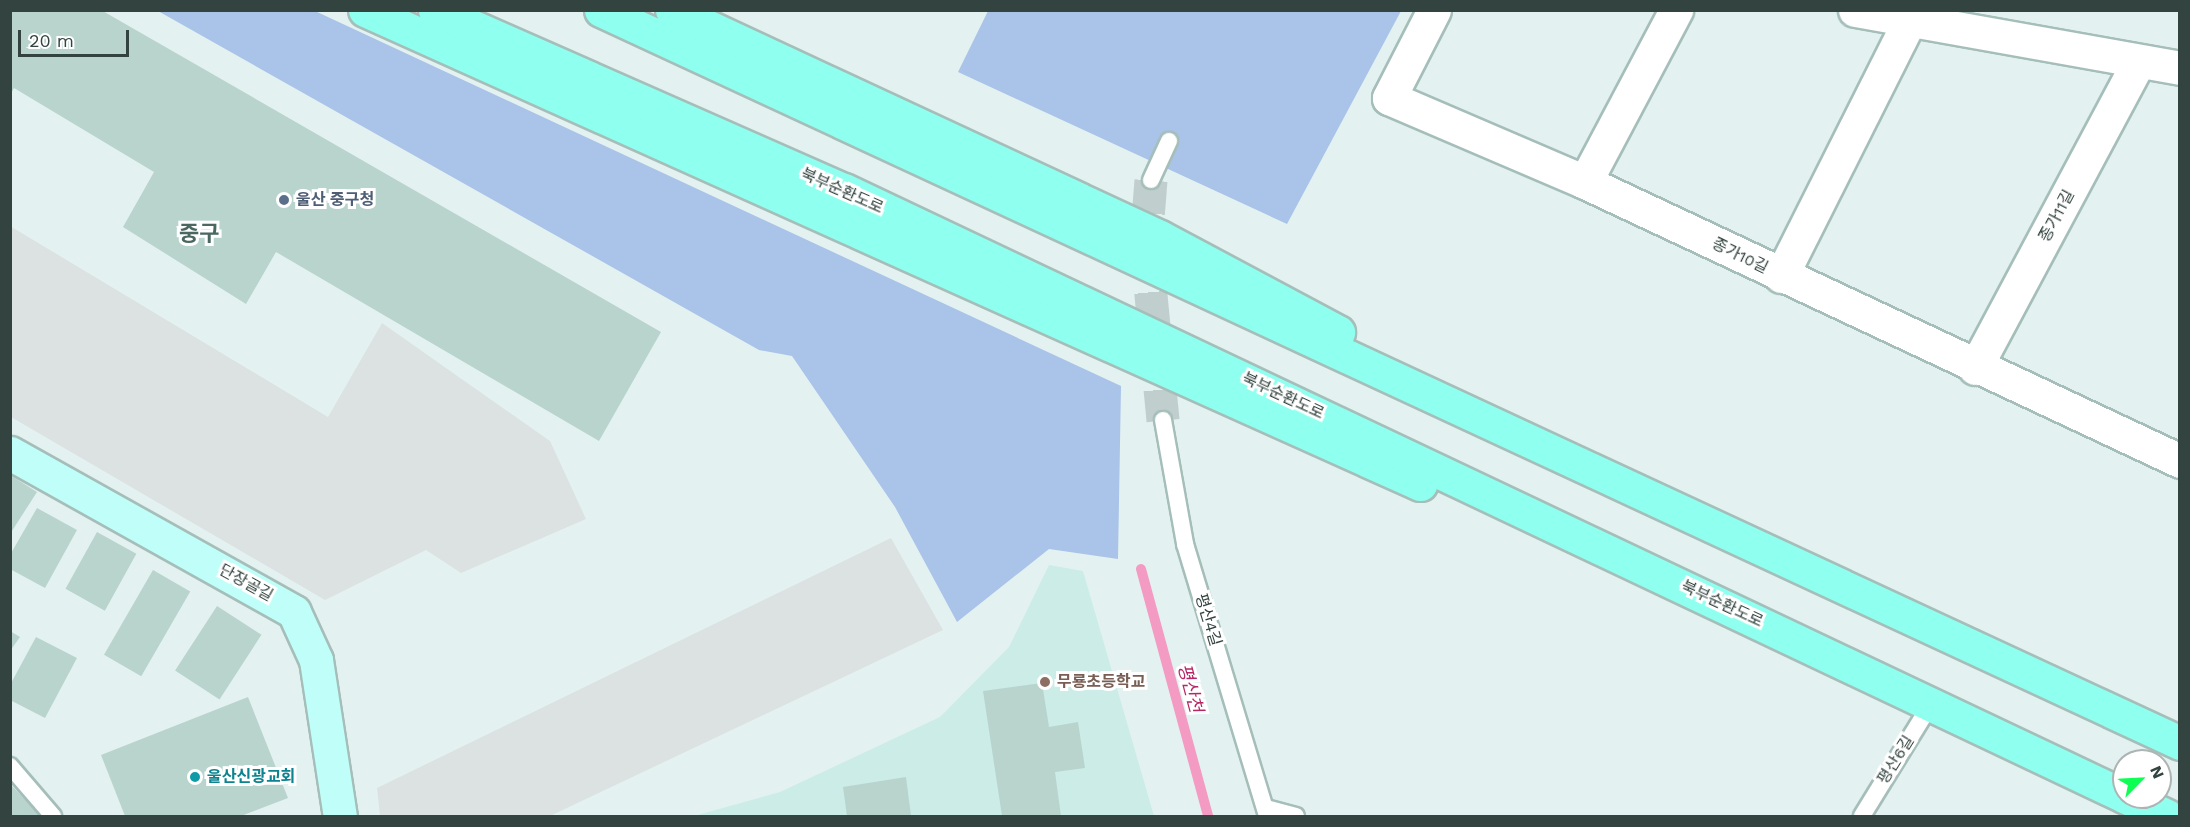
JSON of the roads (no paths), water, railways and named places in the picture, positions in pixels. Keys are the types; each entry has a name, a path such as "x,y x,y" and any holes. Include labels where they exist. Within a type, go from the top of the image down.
{"main road":[{"path":"365,10 830,215 1344,452 1823,652"},
{"name":"북부순환도로","path":"435,10 855,195 2112,791"},
{"path":"601,10 876,134 1378,375 2180,743"},
{"path":"672,10 1160,237 1383,357 1848,591"},
{"name":"북부순환도로","path":"2152,809 2167,816"}],"street":[{"name":"종가10길","path":"1434,10 1389,98 1585,182 1975,368 2180,460"},
{"path":"1585,182 1676,10"},
{"path":"1855,10 1908,23 2138,63 2180,68"},
{"path":"1781,276 1908,23"},
{"name":"종가11길","path":"1975,368 2138,63"},
{"name":"단장골길","path":"10,453 294,612 316,660 340,816"}],"lane":[{"path":"1151,180 1169,141"},
{"name":"평산4길","path":"1163,420 1185,544 1266,812"},
{"name":"평산6길","path":"1862,816 1931,704"},
{"path":"10,766 53,816"},
{"path":"1266,812 1296,816"}],"waterway":[{"name":"평산천","path":"1141,569 1208,816"}],"tunnel":[{"path":"1151,180 1146,243 1163,420"}],"place":[{"name":"울산 중구청","path":"284,200"},
{"name":"무룡초등학교","path":"1045,682"},
{"name":"울산신광교회","path":"195,777"}],"district":[{"name":"중구","path":"199,234"}]}
